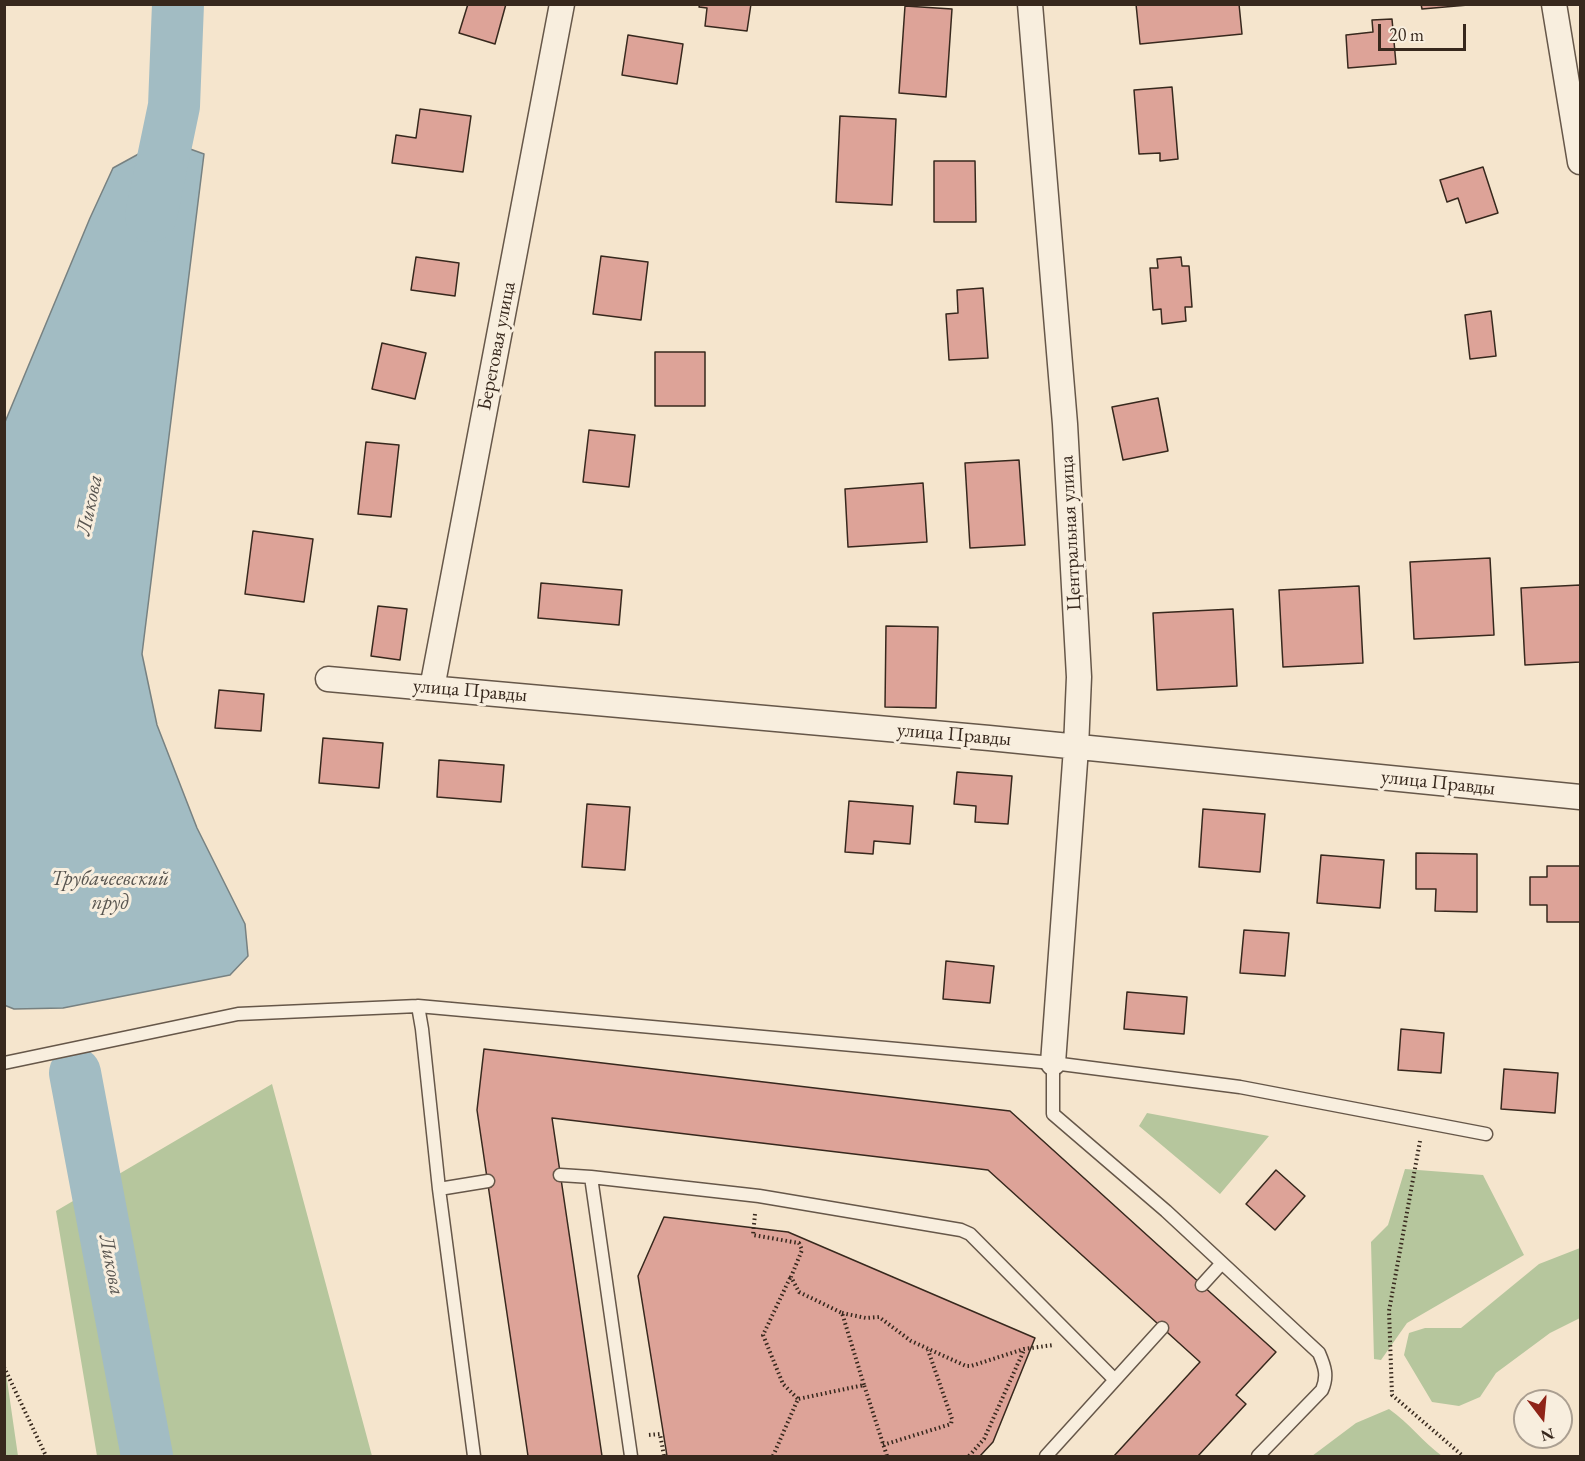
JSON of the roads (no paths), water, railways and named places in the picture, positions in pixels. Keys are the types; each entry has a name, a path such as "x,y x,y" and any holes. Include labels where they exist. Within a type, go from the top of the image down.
{"street":[{"name":"Береговая улица","path":"432,688 562,4"},
{"name":"Центральная улица","path":"1030,4 1065,424 1079,677 1053,1063"},
{"path":"1554,4 1581,162"},
{"name":"улица Правды","path":"328,679 965,735 1076,748 1581,797"}],"lane":[{"path":"418,1006 474,1456"},
{"path":"4,1063 238,1014 418,1006 1053,1063 1240,1087 1486,1134"},
{"path":"1053,1063 1053,1114 1166,1211 1319,1353 1325,1368 1326,1381 1322,1390 1258,1456"},
{"path":"560,1175 759,1196 962,1230 970,1234 1115,1380"},
{"path":"591,1178 631,1456"},
{"path":"439,1189 488,1181"},
{"path":"1202,1285 1222,1263"},
{"path":"1046,1456 1162,1328"}],"water":[{"name":"Трубачеевский пруд","path":"155,145 179,145 204,154 142,654 157,725 197,828 245,924 248,956 230,975 63,1008 14,1009 4,1005 5,422 113,168"}],"waterway":[{"name":"Ликова","path":"151,216 174,106 178,4"},
{"name":"Ликова","path":"75,1073 147,1456"}]}
